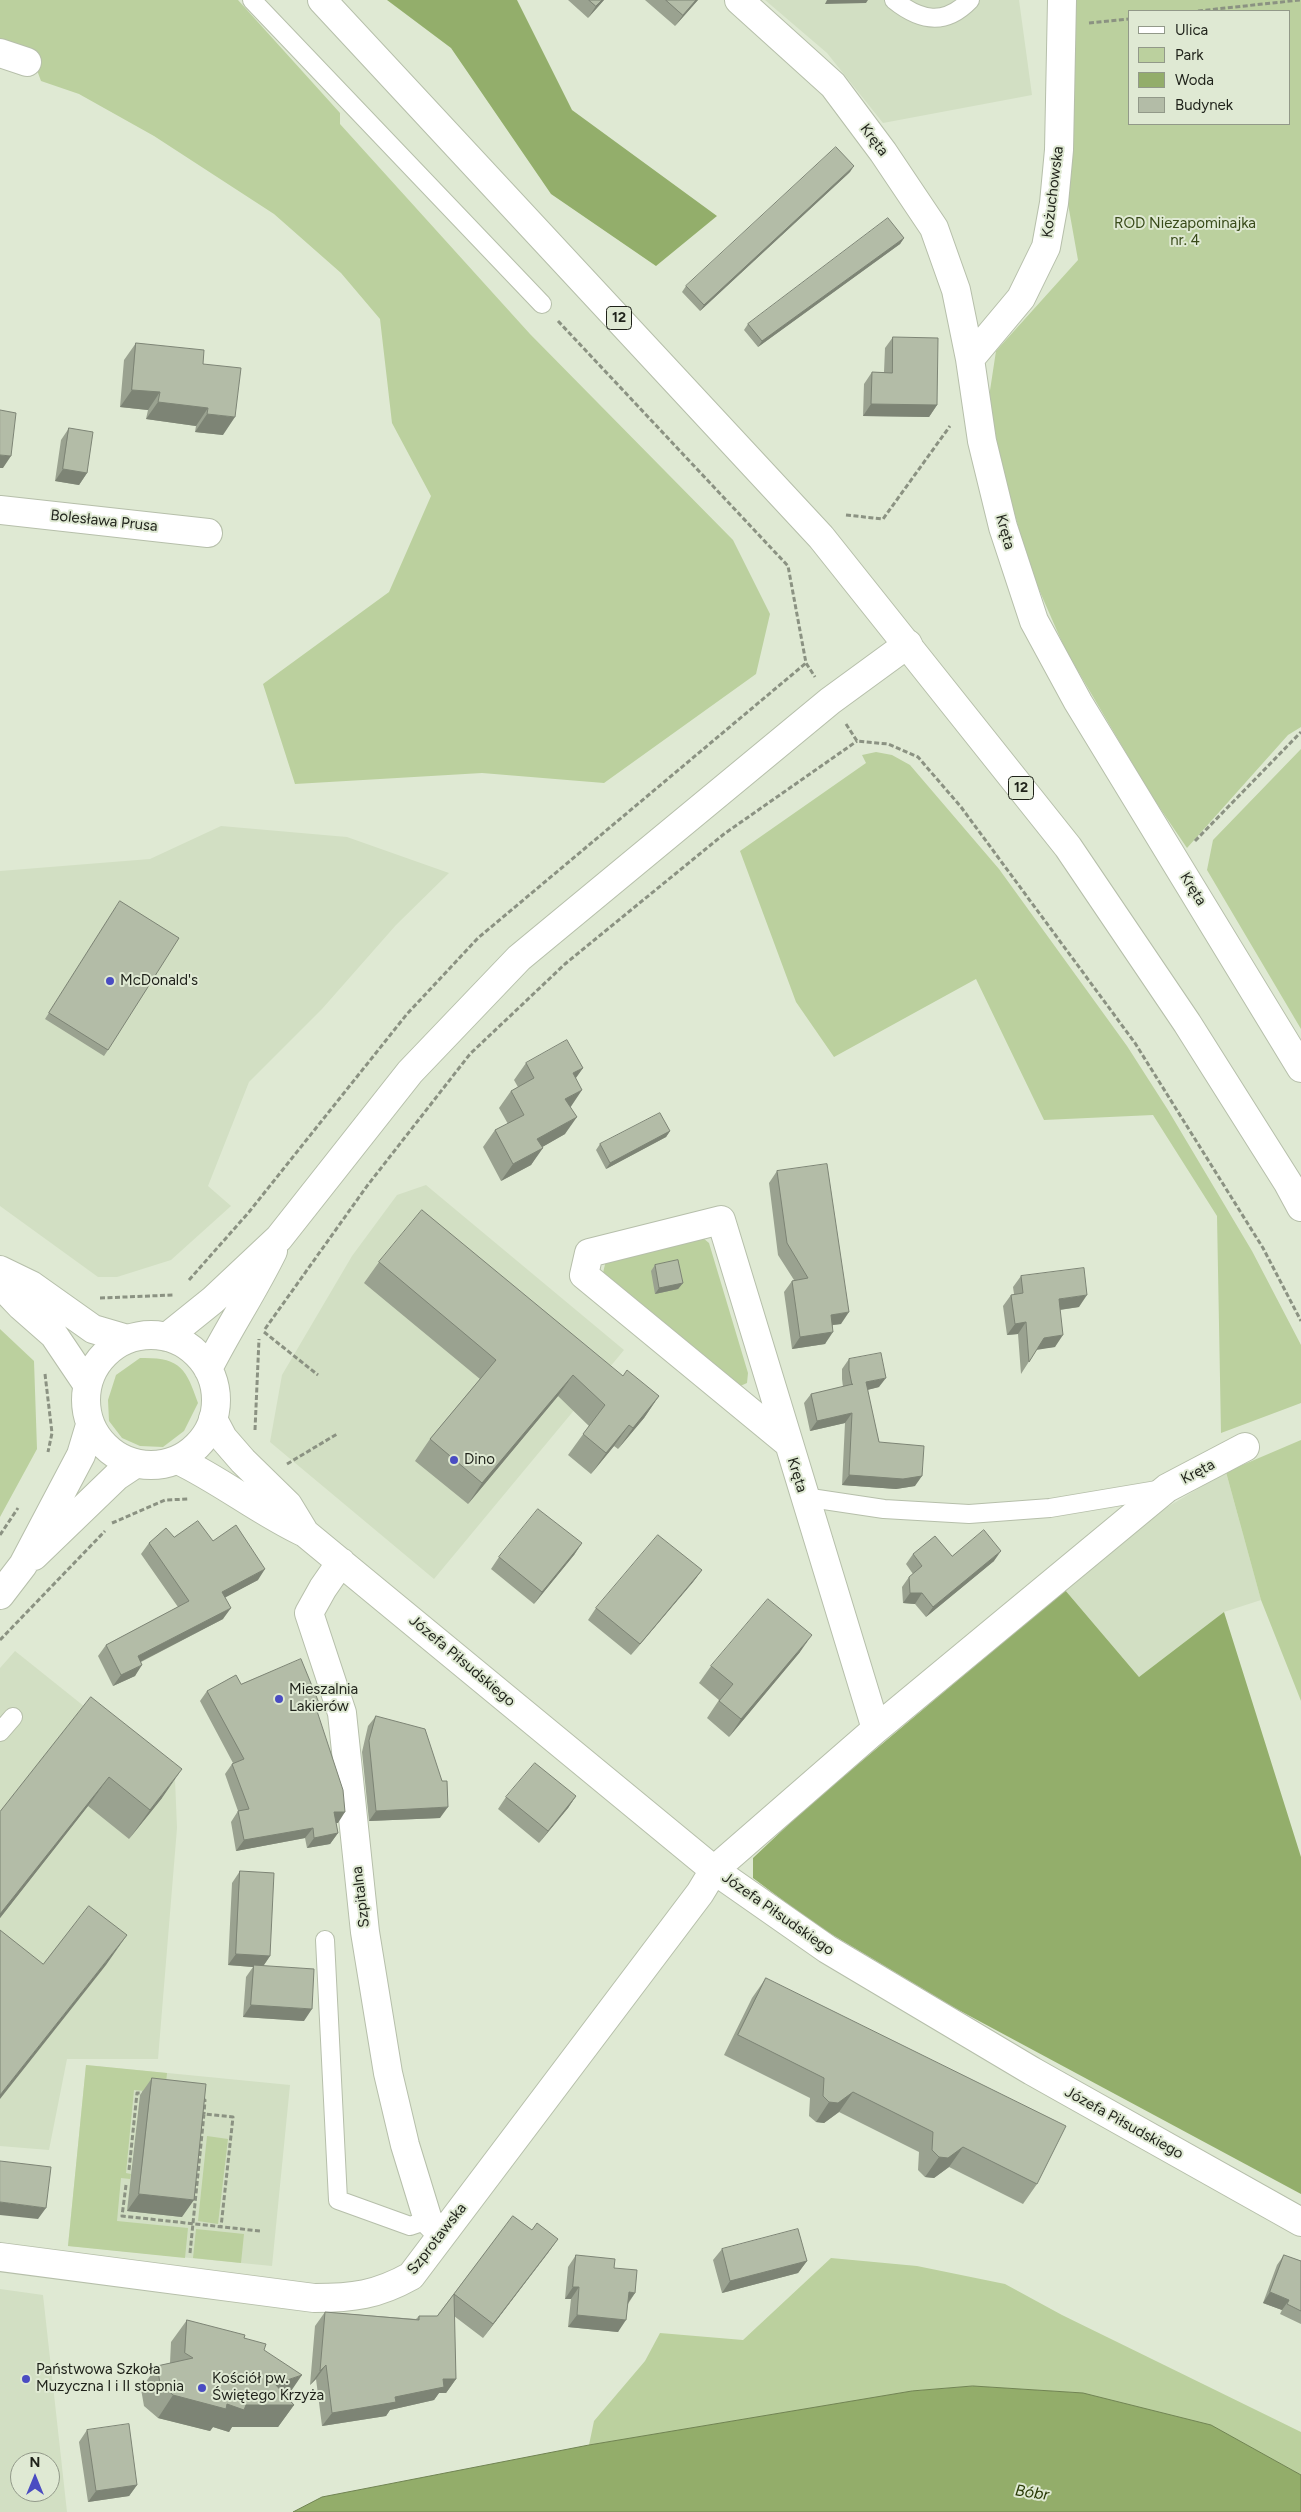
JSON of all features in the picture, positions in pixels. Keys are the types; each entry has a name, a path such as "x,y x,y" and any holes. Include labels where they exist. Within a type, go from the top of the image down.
{"street":[{"name":"12","path":"322,0 776,487 821,537 908,644 1068,847 1187,1023 1288,1183 1301,1207"},
{"name":"Kręta","path":"739,0 833,85 884,152 934,228 956,290 970,359 982,441 1003,527 1034,621 1078,702 1301,1068"},
{"name":"Kożuchowska","path":"970,359 1021,298 1046,247 1054,203 1059,150 1062,13"},
{"path":"0,53 27,62"},
{"name":"Bolesława Prusa","path":"0,510 208,533"},
{"path":"167,1337 213,1300 279,1238 410,1072 519,958 830,701 908,644"},
{"name":"Kręta","path":"788,1442 584,1275 589,1253 721,1220 876,1729"},
{"path":"208,1369 224,1337 254,1290 279,1238"},
{"path":"0,1270 31,1285 93,1329 127,1339"},
{"path":"0,1284 54,1335 87,1384"},
{"path":"147,1335 167,1337 184,1344 197,1355 208,1369 214,1385 216,1402 213,1420 205,1436 193,1450 178,1460 157,1466 135,1464 116,1456 101,1442 90,1425 85,1405 87,1384 95,1365 110,1350 127,1339 147,1335"},
{"path":"213,1420 223,1438 243,1461 288,1505 305,1533"},
{"path":"0,1595 23,1565 81,1455 90,1425"},
{"name":"Kręta","path":"714,1870 876,1729 1167,1488 1245,1447"},
{"path":"178,1460 224,1485 273,1518 305,1533"},
{"path":"23,1565 55,1538 117,1476 135,1464"},
{"name":"Józefa Piłsudskiego","path":"305,1533 714,1870 844,1959 1032,2072 1301,2222"},
{"name":"Szpitalna","path":"341,1562 309,1613 342,1713 365,1932 388,2073 405,2145 435,2227"},
{"name":"Szprotawska","path":"0,2257 314,2298 346,2298 387,2289 411,2276 435,2227 700,1893 714,1870"}],"lane":[{"path":"252,0 542,304"},
{"path":"894,0 908,11 925,18 938,18 955,13 970,0"},
{"path":"804,1497 884,1509 969,1514 1050,1508 1167,1488"},
{"path":"0,1732 12,1717"},
{"path":"325,1940 338,2200 410,2226 435,2227"}],"path":[{"path":"1207,10 1300,0"},
{"path":"1062,13 1128,19"},
{"path":"542,304 788,566 806,663 857,741"},
{"path":"846,515 883,519 950,425"},
{"path":"1176,861 1301,732"},
{"path":"243,1461 254,1446 259,1338 367,1186 470,1054 565,964 724,834 857,741 888,744 918,757 961,807 1135,1043 1263,1248 1301,1321"},
{"path":"264,1332 318,1375"},
{"path":"286,1465 337,1434"},
{"path":"0,1640 113,1523 165,1500 211,1498 224,1485"},
{"path":"129,2170 137,2092 147,2094"},
{"path":"186,2281 205,2100 195,2099"},
{"path":"204,2114 233,2117 221,2227"},
{"path":"126,2185 122,2216 260,2231"}],"shaded area":[{"path":"387,0 517,0 572,110 717,216 656,266 551,194 451,48"},
{"path":"765,0 1019,0 1032,95 883,123 827,53"},
{"path":"221,826 347,837 449,873 396,925 322,1009 249,1082 208,1186 231,1206 171,1260 117,1277 98,1277 0,1206 0,871 150,859"},
{"path":"426,1185 624,1350 434,1579 270,1442 282,1375 352,1256 397,1195"},
{"path":"1226,1472 1261,1600 1224,1612 1139,1677 1065,1590 1159,1512"},
{"path":"1065,1590 1139,1677 1224,1612 1301,1857 1301,2194 953,2007 816,1925 753,1878 753,1858 806,1808"},
{"path":"15,1651 175,1779 177,1828 158,2059 67,2059 49,2150 0,2146 0,1668"},
{"path":"86,2065 290,2085 272,2266 68,2246"},
{"name":"Państwowa Szkoła Muzyczna I i II stopnia","path":"0,2289 43,2295 67,2512 0,2512"}],"green space":[{"path":"0,0 238,0 340,113 340,124 530,334 733,540 770,614 756,674 604,783 482,773 295,784 263,684 389,592 431,496 392,423 380,319 341,273 274,214 154,136 79,94 41,81 31,54 0,39"},
{"name":"ROD Niezapominajka nr. 4","path":"1075,0 1301,0 1301,727 1288,735 1187,848 1149,792 1065,649 1030,569 1001,465 989,397 996,351 1078,260 1065,187"},
{"path":"1301,749 1301,1029 1207,870 1213,840"},
{"path":"876,752 892,755 910,765 999,869 1127,1046 1168,1110 1252,1251 1301,1345 1301,1403 1221,1433 1217,1216 1153,1115 1044,1120 976,979 834,1057 796,1002 740,851 866,763 862,755"},
{"path":"703,1238 709,1243 748,1373 747,1383 738,1387 603,1273 606,1260"},
{"path":"0,1329 34,1361 37,1449 0,1517"},
{"path":"140,1358 164,1360 180,1367 190,1381 198,1403 184,1431 163,1447 140,1446 122,1438 109,1421 108,1400 116,1375"},
{"path":"1301,1440 1301,1701 1261,1600 1226,1472"},
{"path":"86,2065 167,2073 165,2093 134,2090 126,2173 131,2174 130,2179 121,2178 117,2221 188,2228 185,2258 68,2246"},
{"path":"207,2136 228,2139 218,2224 198,2221"},
{"path":"196,2229 244,2234 241,2263 193,2258"},
{"path":"831,2258 917,2266 1005,2284 1062,2315 1301,2432 1301,2475 1211,2425 1083,2393 973,2386 912,2391 589,2445 594,2421 645,2361 660,2333 743,2340"}],"water":[{"name":"Bóbr","path":"973,2386 1083,2393 1211,2425 1301,2475 1301,2512 293,2512 322,2497 589,2445 912,2391"}],"building":[{"path":"589,0 602,0 596,6"},
{"path":"666,0 696,0 683,15"},
{"path":"836,147 854,166 704,305 686,286"},
{"path":"888,218 904,238 762,341 748,324"},
{"path":"893,337 938,338 937,405 871,404 872,372 892,373"},
{"path":"136,343 204,350 203,364 241,368 235,417 207,414 208,408 158,402 160,392 132,390"},
{"path":"0,410 16,413 11,456 0,455"},
{"path":"69,428 93,432 87,473 63,469"},
{"name":"McDonald's","path":"120,901 179,938 108,1050 49,1013"},
{"path":"567,1040 583,1068 573,1073 582,1090 565,1099 577,1117 537,1139 543,1148 513,1164 495,1130 524,1115 511,1091 534,1078 526,1063"},
{"path":"660,1113 670,1131 610,1163 600,1144"},
{"path":"827,1164 849,1312 831,1315 833,1332 800,1337 792,1281 808,1278 787,1243 777,1171"},
{"path":"422,1210 623,1376 627,1370 659,1396 633,1428 629,1425 606,1453 583,1434 605,1405 573,1375 482,1483 430,1439 496,1360 379,1262"},
{"path":"678,1260 683,1283 659,1288 655,1265"},
{"path":"1084,1268 1087,1295 1059,1299 1063,1335 1044,1338 1029,1362 1026,1322 1015,1324 1011,1295 1023,1293 1021,1276"},
{"path":"881,1353 886,1378 866,1382 879,1442 924,1446 922,1476 903,1479 849,1475 852,1413 817,1421 811,1394 852,1384 849,1359"},
{"path":"538,1509 582,1543 542,1592 499,1557"},
{"path":"198,1521 213,1541 236,1525 265,1569 222,1592 231,1608 138,1656 142,1665 121,1675 106,1645 189,1601 149,1543 166,1528 174,1537"},
{"path":"984,1530 1001,1551 933,1607 922,1593 910,1593 909,1577 922,1566 913,1554 935,1536 952,1556"},
{"path":"658,1535 702,1570 640,1644 596,1608"},
{"path":"768,1599 812,1635 741,1719 719,1701 733,1684 711,1666"},
{"path":"301,1659 319,1703 315,1705 343,1790 345,1812 334,1812 338,1833 314,1838 313,1828 244,1840 238,1811 249,1809 232,1764 244,1759 207,1691 236,1675 241,1684"},
{"path":"91,1697 182,1769 150,1810 109,1777 0,1914 0,1812"},
{"path":"376,1716 425,1729 442,1781 447,1781 448,1807 376,1811 369,1741"},
{"path":"535,1763 576,1796 548,1831 506,1797"},
{"path":"240,1871 274,1873 270,1956 236,1954"},
{"path":"89,1906 127,1935 0,2095 0,1930 43,1964"},
{"path":"254,1965 314,1969 312,2009 251,2005"},
{"path":"766,1978 1066,2126 1037,2184 963,2147 948,2158 939,2157 932,2150 933,2132 853,2092 838,2103 829,2102 823,2096 824,2078 738,2035"},
{"path":"152,2078 206,2084 194,2200 139,2194"},
{"path":"0,2161 51,2167 46,2208 0,2202"},
{"path":"513,2216 532,2230 537,2223 558,2239 493,2324 454,2294 456,2379 443,2379 444,2387 395,2397 396,2402 332,2413 326,2365 320,2371 325,2312 419,2320 419,2316 437,2316"},
{"path":"798,2229 807,2261 730,2281 722,2249"},
{"path":"576,2255 615,2259 614,2268 637,2270 635,2293 629,2292 626,2320 577,2315 579,2287 573,2287"},
{"path":"1284,2255 1301,2261 1301,2311 1287,2304 1289,2300 1270,2292"},
{"path":"187,2320 245,2335 244,2338 266,2344 264,2350 302,2375 275,2384 294,2405 246,2405 244,2410 227,2404 226,2409 173,2395 160,2383 157,2366 193,2358 185,2353"},
{"path":"129,2424 137,2485 96,2491 87,2430"}],"place":[{"name":"McDonald's","path":"110,981"},
{"name":"Dino","path":"454,1460"},
{"name":"Mieszalnia Lakierów","path":"279,1699"},
{"name":"Państwowa Szkoła Muzyczna I i II stopnia","path":"26,2379"},
{"name":"Kościół pw. Świętego Krzyża","path":"202,2388"}]}
